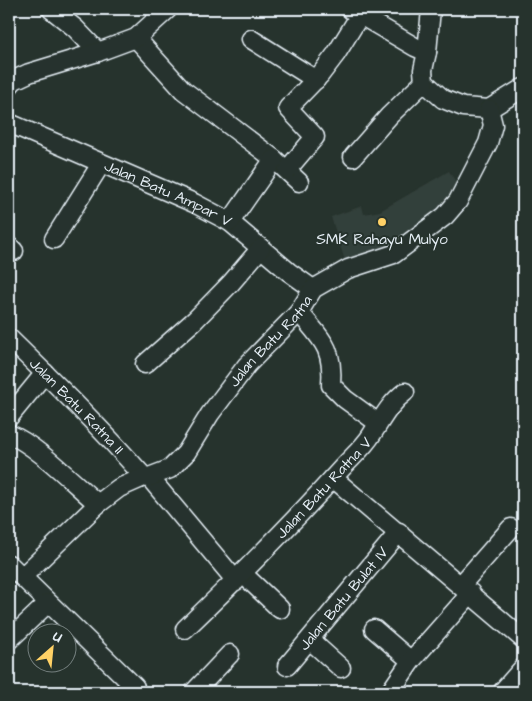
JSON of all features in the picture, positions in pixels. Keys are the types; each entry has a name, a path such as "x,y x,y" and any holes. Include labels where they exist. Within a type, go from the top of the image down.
{"street":[{"path":"51,9 74,28 98,52"},
{"path":"9,86 14,80 29,73 136,38 168,9"},
{"path":"431,9 427,52 422,70 424,82 443,99 463,107 489,109 523,88"},
{"path":"230,222 287,170 315,137 288,108 316,80 336,54 355,12 427,52"},
{"path":"136,38 162,70 183,90 287,170"},
{"path":"252,39 316,80"},
{"path":"353,157 389,116 424,82"},
{"name":"Jalan Batu Ratna","path":"22,577 98,504 119,488 170,469 186,453 210,414 248,365 299,312 313,289 348,269 394,254 445,216 458,201 488,143 493,125 489,109"},
{"name":"Jalan Batu Ampar V","path":"9,123 57,142 101,164 194,203 230,222 313,289"},
{"path":"54,239 101,164"},
{"path":"145,364 195,320 231,283 261,248"},
{"path":"299,312 326,345 333,367 331,385 378,423"},
{"name":"Jalan Batu Ratna II","path":"9,338 45,372 76,406 99,426 147,477"},
{"path":"9,417 45,372"},
{"name":"Jalan Batu Ratna V","path":"185,629 239,577 334,478 372,435 378,423 397,398 405,392"},
{"path":"9,434 36,451 98,504"},
{"path":"147,477 239,577 280,609"},
{"name":"Jalan Batu Bulat IV","path":"334,478 523,639"},
{"path":"390,692 411,661 511,528"},
{"name":"Jalan Batu Bulat IV","path":"287,666 399,532"},
{"path":"9,564 133,690"},
{"path":"9,640 48,603"},
{"path":"374,629 411,661"},
{"path":"310,640 341,668"},
{"path":"194,692 230,654"},
{"path":"502,692 521,676"}],"shaded area":[{"name":"SMK Rahayu Mulyo","path":"449,171 461,190 442,202 448,210 391,250 347,267 331,217 362,206 364,214 380,211"}],"place":[{"name":"SMK Rahayu Mulyo","path":"382,222"}]}
